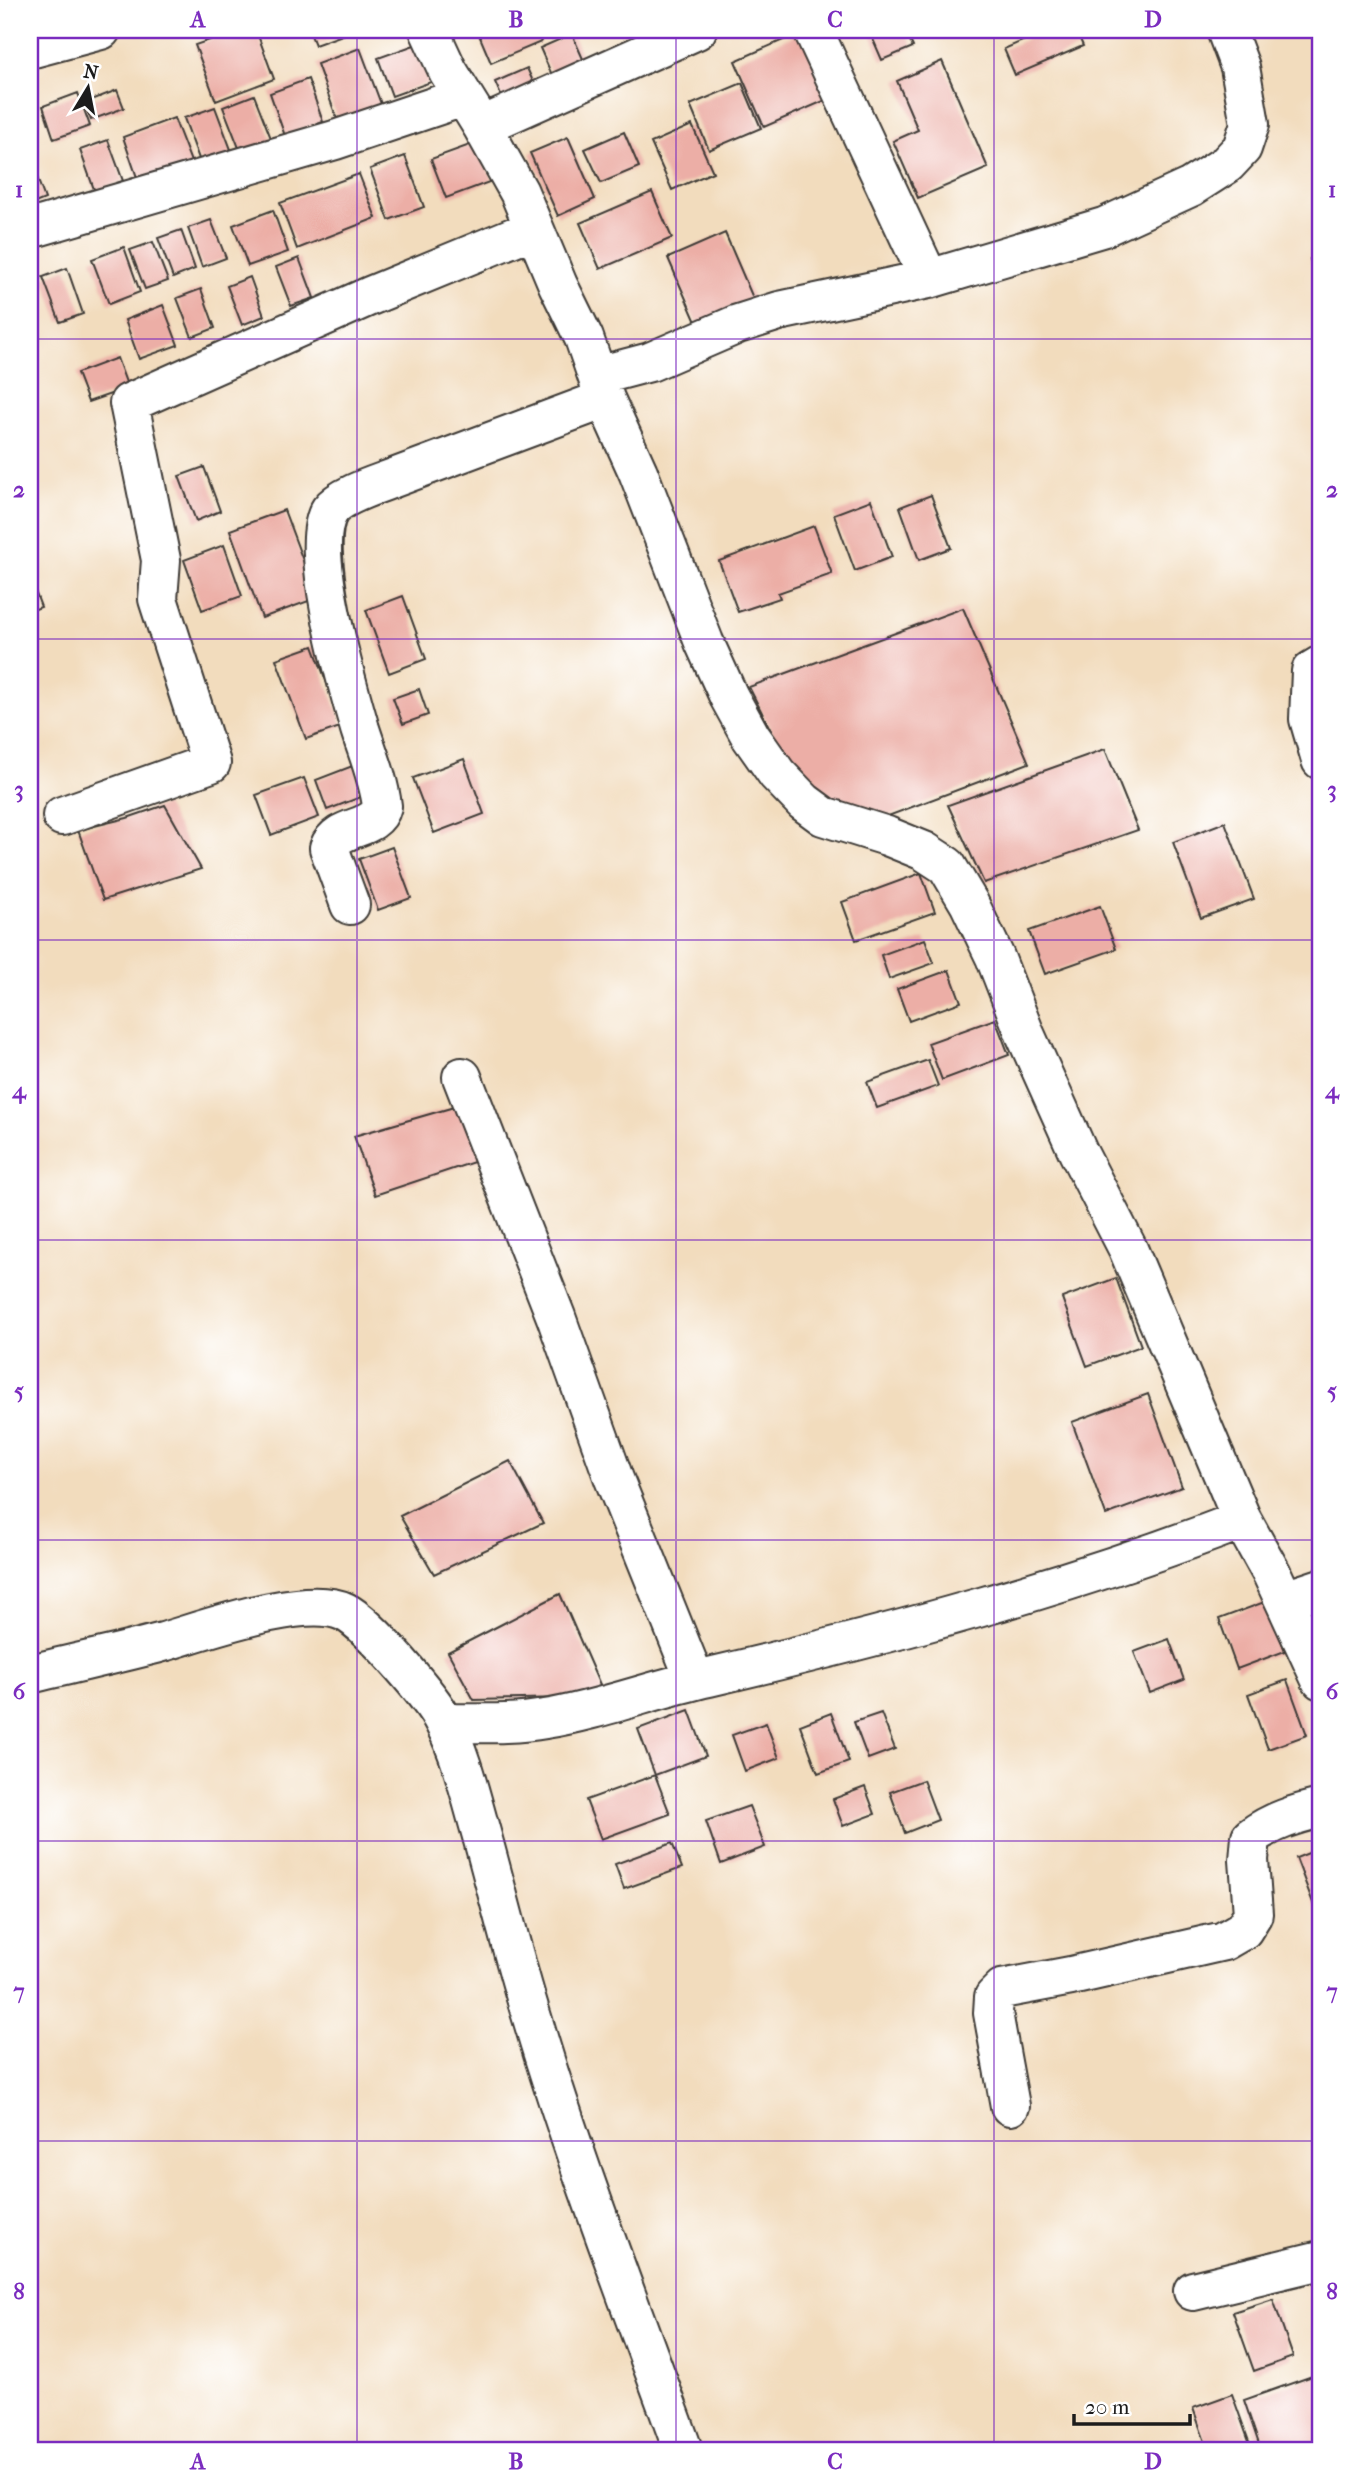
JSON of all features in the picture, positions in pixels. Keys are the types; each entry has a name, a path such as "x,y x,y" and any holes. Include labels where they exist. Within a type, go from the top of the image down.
{"street":[{"path":"30,49 101,30"},
{"path":"429,30 448,71 519,192 533,229 584,338 601,387 638,472 709,653 751,737 804,803 823,816 924,851 947,866 969,903 995,957 1025,1034 1078,1152 1128,1249 1209,1436 1242,1520 1285,1600 1321,1680"},
{"path":"30,229 335,140 473,111 697,30"},
{"path":"813,30 929,279"},
{"path":"350,905 329,848 332,840 342,833 380,815 382,806 331,612 323,541 325,523 331,508 356,492 601,387 650,362 738,324 779,311 929,279 1104,228 1191,187 1227,164 1242,148 1250,124 1240,67 1226,30"},
{"path":"62,816 211,763 158,599 161,560 129,403 370,296 533,229"},
{"path":"1321,665 1311,671 1309,719 1321,760"},
{"path":"462,1077 556,1317 614,1479 695,1680"},
{"path":"445,1723 544,1720 596,1708 1031,1592 1157,1553 1242,1520"},
{"path":"1285,1600 1321,1588"},
{"path":"30,1674 163,1642 237,1619 321,1606 345,1612 374,1637 427,1695 445,1723 468,1786 533,2021 600,2221 683,2450"},
{"path":"1010,2106 993,2013 993,1997 1002,1989 1224,1941 1243,1930 1253,1914 1249,1860 1251,1837 1265,1826 1321,1808"},
{"path":"1193,2291 1321,2260"}],"building":[{"path":"239,30 256,30 274,79 216,101 195,45"},
{"path":"309,30 356,30 315,45"},
{"path":"477,30 536,30 541,42 491,63"},
{"path":"869,30 905,30 913,47 882,60"},
{"path":"1048,30 1076,30 1083,46 1015,75 1004,49"},
{"path":"804,31 833,97 764,127 735,61"},
{"path":"572,34 587,68 555,82 540,48"},
{"path":"417,44 431,82 392,96 378,58"},
{"path":"360,48 384,112 340,127 317,64"},
{"path":"942,61 988,168 918,198 893,141 918,130 897,81"},
{"path":"527,68 535,86 503,100 495,82"},
{"path":"308,79 323,122 285,136 270,93"},
{"path":"742,83 761,128 709,150 690,105"},
{"path":"117,90 124,108 91,120 84,103"},
{"path":"78,93 90,126 54,139 43,106"},
{"path":"254,95 274,146 243,158 223,107"},
{"path":"215,107 233,155 202,167 184,118"},
{"path":"174,118 193,167 140,186 123,137"},
{"path":"692,125 713,172 672,190 651,143"},
{"path":"624,132 639,167 601,183 585,149"},
{"path":"568,137 595,199 558,216 530,153"},
{"path":"108,140 123,181 95,192 80,150"},
{"path":"478,142 492,181 446,198 431,159"},
{"path":"405,156 424,207 389,220 370,169"},
{"path":"30,159 45,199 30,205"},
{"path":"359,174 376,218 297,249 280,203"},
{"path":"652,192 672,238 600,269 580,223"},
{"path":"273,210 288,252 248,266 233,225"},
{"path":"211,220 226,258 202,267 188,228"},
{"path":"181,230 195,269 173,278 158,238"},
{"path":"725,233 756,305 699,329 668,258"},
{"path":"153,242 168,281 145,289 130,250"},
{"path":"124,247 140,292 109,304 92,259"},
{"path":"1321,255 1321,290 1310,259"},
{"path":"299,258 314,298 291,306 276,267"},
{"path":"67,268 83,314 60,322 43,277"},
{"path":"250,277 264,316 242,325 227,286"},
{"path":"201,289 215,328 192,337 177,298"},
{"path":"163,305 178,345 139,359 125,320"},
{"path":"117,358 128,388 88,402 77,373"},
{"path":"204,467 220,511 196,521 179,476"},
{"path":"931,495 951,548 919,560 900,507"},
{"path":"871,500 892,557 855,571 834,514"},
{"path":"284,510 317,598 262,618 230,530"},
{"path":"814,526 832,574 778,593 780,598 738,612 719,561"},
{"path":"224,545 242,596 202,610 184,560"},
{"path":"30,578 41,607 30,611"},
{"path":"403,596 426,659 389,673 366,610"},
{"path":"963,608 1029,763 875,821 796,780 749,687"},
{"path":"313,646 343,726 306,739 276,659"},
{"path":"419,689 428,715 403,724 393,698"},
{"path":"1105,749 1138,830 984,883 948,805"},
{"path":"464,759 484,814 434,833 413,778"},
{"path":"355,765 366,795 327,810 316,780"},
{"path":"304,778 319,817 271,835 256,795"},
{"path":"165,805 201,869 103,900 78,830"},
{"path":"1225,822 1254,899 1201,918 1173,842"},
{"path":"392,847 411,898 378,910 359,859"},
{"path":"921,873 935,912 856,940 842,902"},
{"path":"1100,906 1116,949 1045,974 1029,931"},
{"path":"925,939 934,963 889,979 881,955"},
{"path":"949,970 961,1002 909,1021 897,989"},
{"path":"995,1019 1009,1055 942,1080 928,1043"},
{"path":"928,1060 938,1086 877,1108 867,1082"},
{"path":"461,1105 486,1158 375,1195 354,1136"},
{"path":"1116,1278 1141,1346 1087,1366 1062,1298"},
{"path":"1148,1394 1182,1487 1106,1515 1072,1422"},
{"path":"510,1461 543,1523 434,1574 400,1516"},
{"path":"560,1594 605,1697 474,1700 448,1652"},
{"path":"1267,1601 1285,1651 1237,1669 1219,1619"},
{"path":"1169,1639 1184,1680 1150,1693 1134,1652"},
{"path":"1287,1680 1307,1735 1268,1749 1248,1694"},
{"path":"689,1710 706,1756 655,1775 638,1729"},
{"path":"831,1713 849,1762 818,1773 800,1725"},
{"path":"881,1713 895,1749 868,1759 854,1722"},
{"path":"766,1723 779,1758 745,1771 732,1735"},
{"path":"655,1775 670,1814 601,1839 586,1800"},
{"path":"923,1780 938,1820 905,1833 890,1792"},
{"path":"865,1787 875,1814 843,1826 833,1799"},
{"path":"749,1806 765,1847 721,1864 706,1821"},
{"path":"672,1843 682,1868 624,1889 615,1864"},
{"path":"1321,1848 1321,1924 1296,1858"},
{"path":"1273,2299 1293,2357 1254,2371 1233,2312"},
{"path":"1321,2373 1321,2445 1306,2450 1303,2450 1302,2445 1288,2450 1261,2450 1244,2400"},
{"path":"1232,2394 1252,2450 1208,2450 1193,2408"}]}
